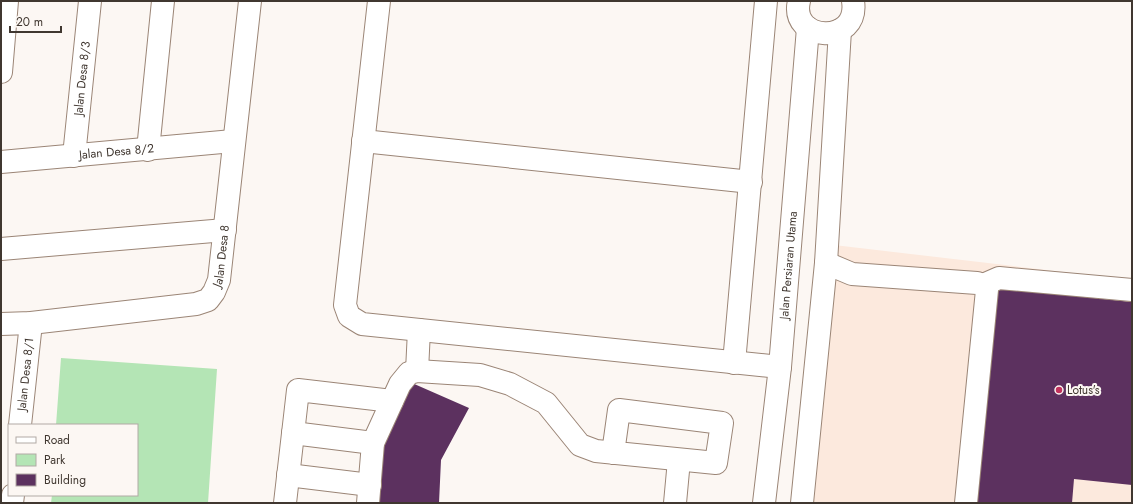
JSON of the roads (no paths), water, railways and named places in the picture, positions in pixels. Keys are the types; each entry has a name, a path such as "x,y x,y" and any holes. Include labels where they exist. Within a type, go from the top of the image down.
{"street":[{"path":"1,72 7,1"},
{"name":"Jalan Desa 8/3","path":"74,156 90,1"},
{"path":"148,150 163,1"},
{"name":"Jalan Desa 8","path":"1,324 31,323 196,304 208,300 214,292 218,280 225,230 233,141 250,1"},
{"path":"379,1 345,305 349,316 362,324 780,367"},
{"path":"734,363 768,1 798,3 802,21 808,28 815,32 824,34 840,30 846,25 851,18 853,10 852,1"},
{"name":"Jalan Persiaran Utama","path":"762,501 780,367 808,28"},
{"path":"802,503 826,263 840,30"},
{"name":"Jalan Desa 8/2","path":"1,162 148,150 233,141"},
{"path":"363,141 751,182"},
{"path":"1,249 225,230"},
{"path":"826,263 852,274 977,283 983,285 987,290 966,503"},
{"path":"983,285 1000,278 1132,290"},
{"name":"Jalan Desa 8/1","path":"20,424 31,323"},
{"path":"417,371 419,330"},
{"path":"288,475 369,494 373,443 400,384 409,373 417,371 480,375 510,384 546,403 580,445 596,451 613,453 679,460 716,463 722,423 619,410 613,453"},
{"path":"285,503 298,390 392,401"},
{"path":"293,433 373,443"},
{"path":"679,460 679,503"}],"place":[{"name":"Lotus's","path":"1059,390"}]}
